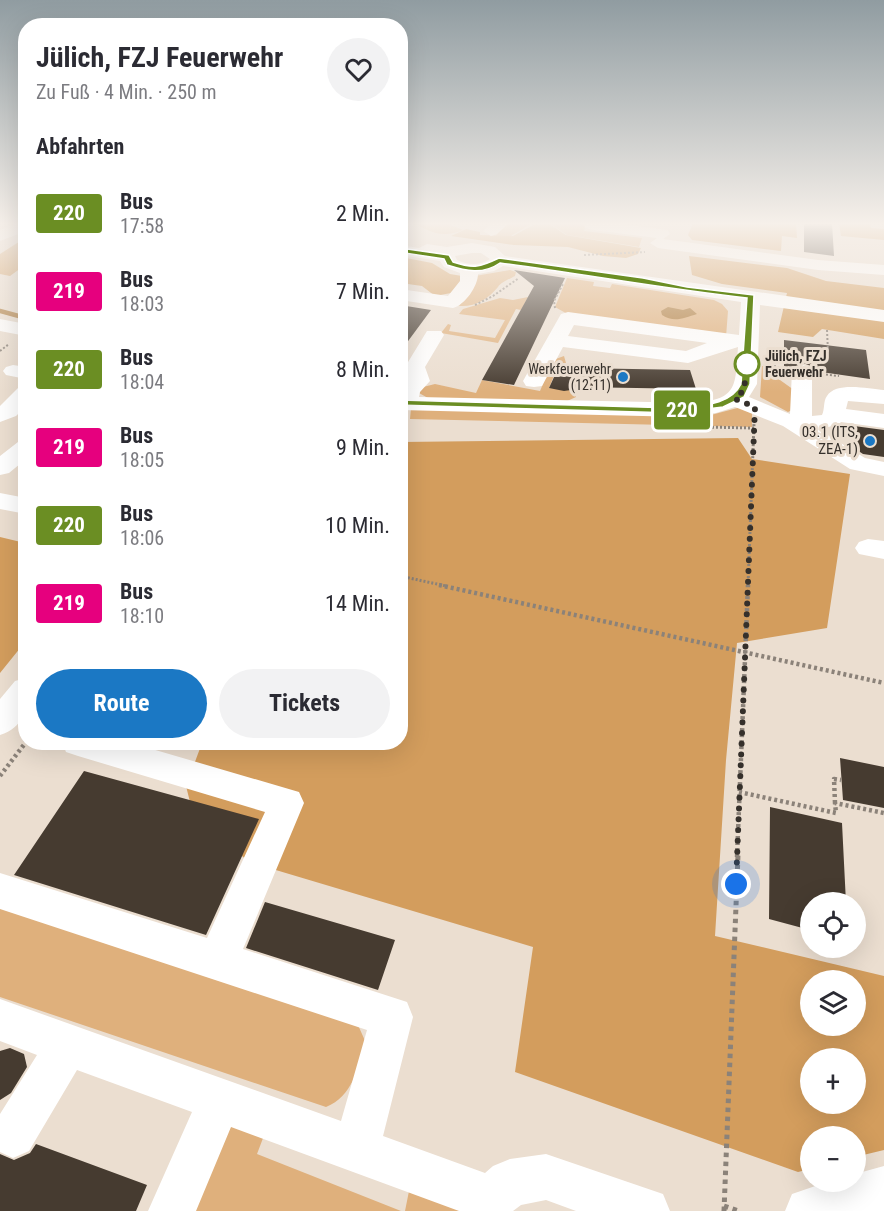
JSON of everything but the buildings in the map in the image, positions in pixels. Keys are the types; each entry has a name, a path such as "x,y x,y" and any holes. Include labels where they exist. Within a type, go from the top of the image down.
{"street":[{"path":"408,295 453,302 469,280"},
{"path":"657,280 751,296 841,280"},
{"path":"798,280 816,285 884,316"},
{"path":"745,403 741,395 746,384 739,342 751,296"},
{"path":"534,381 568,318 739,342"},
{"path":"0,325 18,328"},
{"path":"408,395 419,381 415,367 434,335"},
{"path":"556,340 688,357 739,342"},
{"path":"796,423 802,371"},
{"path":"796,423 830,420 835,414 836,398 845,394 884,397"},
{"path":"408,403 675,410 745,403 796,423 858,464 884,469"},
{"path":"835,414 884,421"},
{"path":"0,468 18,453"},
{"path":"0,501 18,504"},
{"path":"105,750 287,804 217,962"},
{"path":"0,891 392,1017 356,1150"},
{"path":"0,1020 356,1150 490,1205 510,1183 546,1177 646,1211"},
{"path":"13,1135 69,1045"},
{"path":"172,1211 220,1100"},
{"path":"809,1211 884,1191"}],"path":[{"path":"472,306 496,296 503,287 517,280"},
{"path":"559,280 554,308 568,318"},
{"path":"827,330 828,352"},
{"path":"739,1211 724,1209 745,652 745,403"},
{"path":"408,578 884,683"},
{"path":"0,776 20,750"},
{"path":"739,792 836,813 834,778 841,780"},
{"path":"835,803 884,813"}],"shaded area":[{"path":"408,280 463,280 451,293 435,296 422,286 408,284"},
{"path":"474,280 509,280 486,299 476,304 459,306 473,286"},
{"path":"566,280 594,282 593,286 610,288 612,284 714,300 728,311 726,337 571,316 555,307"},
{"path":"707,280 822,280 884,288 884,339 822,329 813,337 778,332 787,293 722,284"},
{"path":"528,297 521,310 516,309 498,343 441,333 448,324 451,325 449,331 495,338 505,320 459,314 463,309 500,298 513,300"},
{"path":"668,307 683,310 690,308 697,314 671,319 662,315 661,311"},
{"path":"564,356 566,363 559,363 549,388 574,390 576,397 565,402 428,398 419,393 423,387 435,384 476,393 482,380 540,391 553,360"},
{"path":"762,366 773,367 773,375 794,390 792,410 788,412 760,397"},
{"path":"741,407 752,409 752,427 410,419 411,408 692,416 711,415"},
{"path":"738,438 752,459 850,474 827,628 737,643 726,760 715,936 800,956 800,958 859,970 800,970 800,1036 866,1036 866,972 884,976 884,1150 866,1154 866,1126 800,1126 800,1172 798,1172 515,1072 533,947 249,862 193,814 186,786 199,750 408,750 408,442"},
{"path":"0,537 18,541 18,651 0,673"},
{"path":"0,905 358,1025 366,1043 353,1081 342,1096 326,1107 0,997"},
{"path":"233,1124 268,1125 257,1154 401,1211 190,1211 221,1139"},
{"path":"412,1176 461,1211 405,1211"}],"waterway":[{"path":"0,311 18,316"}],"bus line":[{"name":"220","path":"408,403 691,410 720,405 741,395 746,384 751,296 687,290 639,280"}],"place":[{"name":"Jülich, FZJ Feuerwehr","path":"747,364"},
{"name":"Werkfeuerwehr (12.11)","path":"623,377"},
{"name":"03.1 (ITS, ZEA-1)","path":"870,441"}],"route":[{"path":"736,884 755,407 735,399 744,390 747,364"}]}
